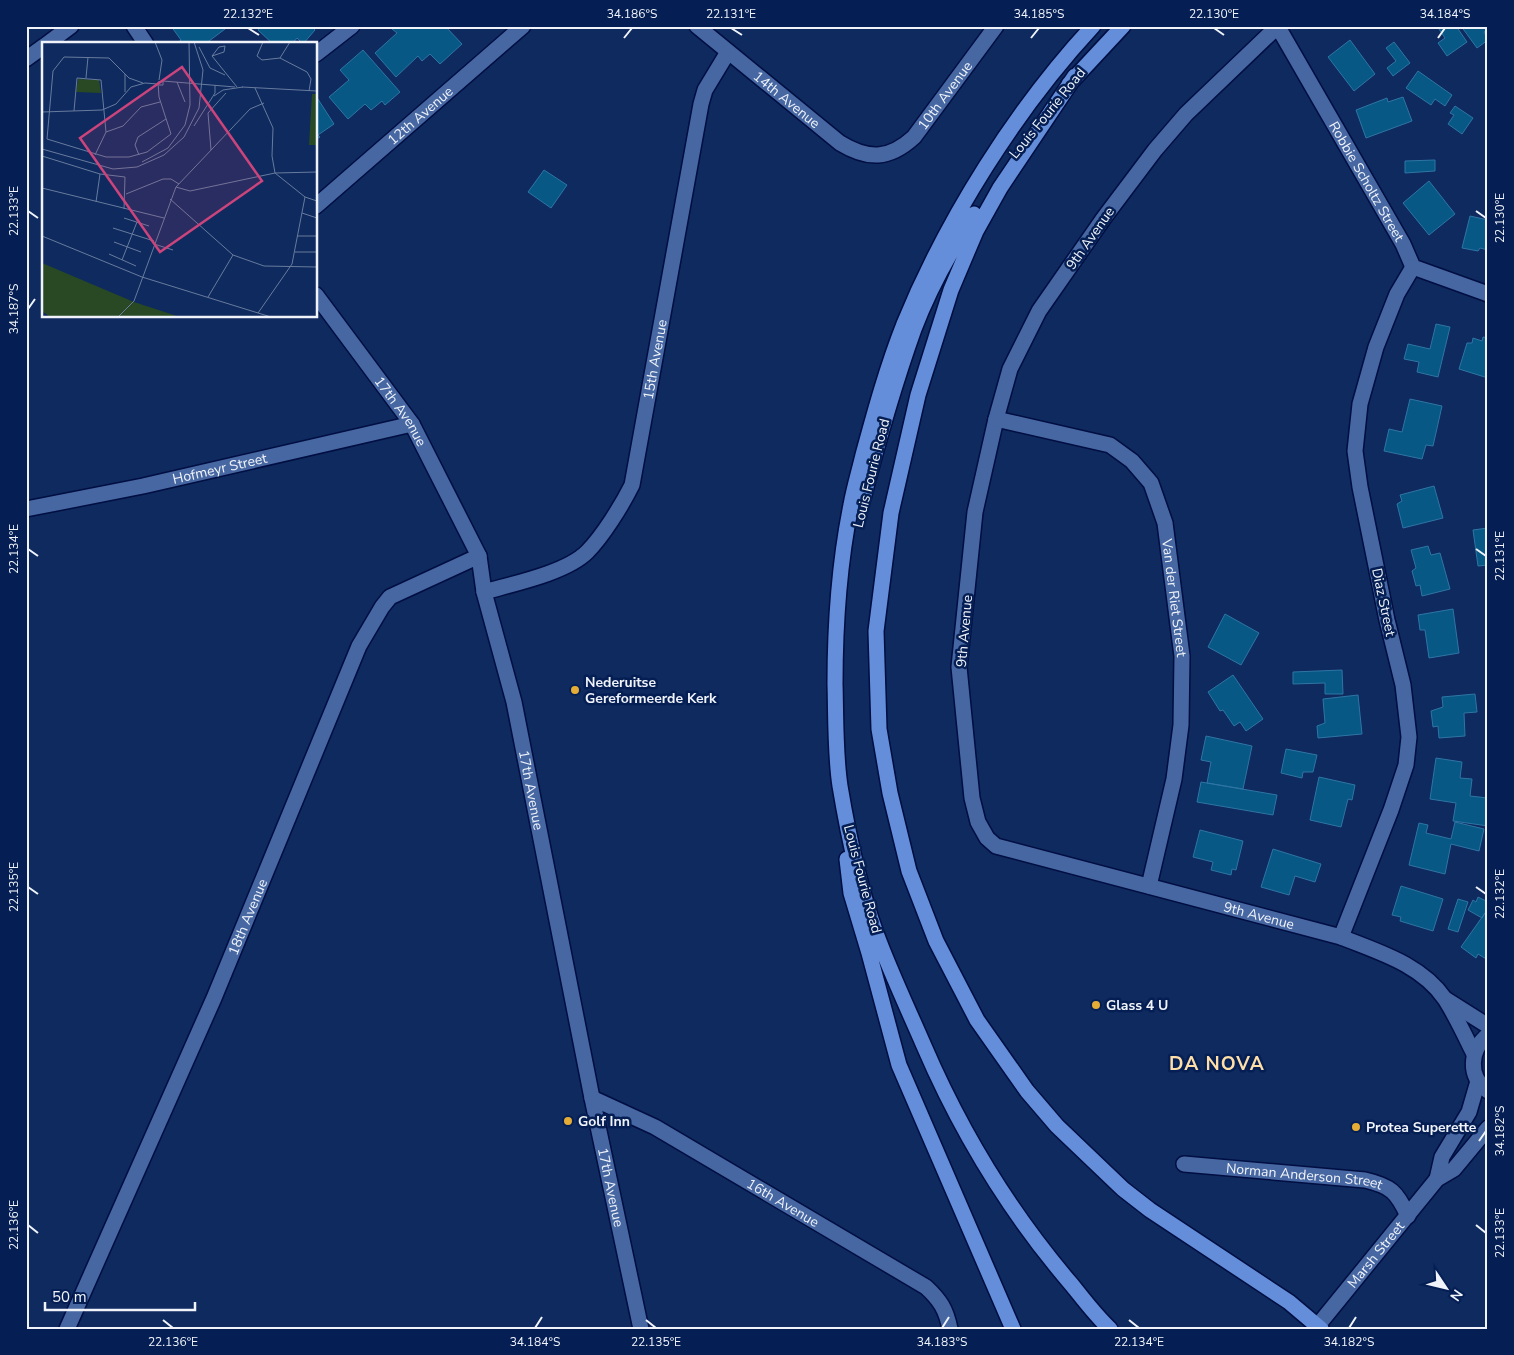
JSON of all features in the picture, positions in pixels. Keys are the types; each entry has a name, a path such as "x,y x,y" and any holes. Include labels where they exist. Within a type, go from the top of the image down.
{"main road":[{"name":"Louis Fourie Road","path":"1093,26 1058,65 1031,100 961,209 931,266 904,324 876,408 851,504 840,574 835,642 836,714 840,783 858,872 876,932 941,1084 989,1172 1044,1253 1110,1329"},
{"name":"Louis Fourie Road","path":"898,985 878,930 864,871 849,771 845,713 844,642 861,506 886,413 911,337 940,272 1012,154 1075,76 1123,26"},
{"path":"1075,76 1000,188 976,231 951,290 918,395 891,514 876,631 879,729 890,793 909,871 936,941 977,1020 1027,1091 1057,1126 1123,1189 1150,1210 1289,1302 1317,1328"},
{"path":"840,783 851,893 899,1065 1013,1329"}],"street":[{"path":"49,42 71,26"},
{"path":"134,26 145,42"},
{"path":"318,52 352,26"},
{"name":"12th Avenue","path":"318,204 523,26"},
{"name":"14th Avenue","path":"698,26 840,143 854,151 867,154 884,154"},
{"name":"10th Avenue","path":"884,154 893,153 902,148 914,137 996,26"},
{"name":"Robbie Scholtz Street","path":"1278,26 1404,244 1413,267"},
{"name":"9th Avenue","path":"1278,26 1186,114 1155,150 1103,219 1040,311 1010,369 996,419 975,512 960,667 972,798 978,822 987,838 996,846 1341,937 1389,956 1418,971 1446,1000 1488,1026"},
{"path":"26,59 42,47"},
{"name":"15th Avenue","path":"484,592 526,581 567,565 586,553 622,504 632,485 701,104 705,90 728,52"},
{"path":"1413,267 1488,294"},
{"name":"Diaz Street","path":"1341,937 1391,810 1406,765 1409,737 1403,685 1387,620 1360,487 1355,451 1360,404 1376,347 1397,294 1413,267"},
{"name":"17th Avenue","path":"318,298 412,424 479,556 484,592 514,702 592,1098 641,1329"},
{"name":"Van der Riet Street","path":"996,419 1110,446 1132,461 1151,483 1165,523 1182,656 1181,725 1174,779 1149,886"},
{"name":"Hofmeyr Street","path":"26,509 143,486 412,424"},
{"name":"18th Avenue","path":"67,1329 214,998 359,646 390,597 479,556"},
{"name":"9th Avenue","path":"1446,1000 1474,1054"},
{"path":"1483,1086 1474,1072 1474,1054 1479,1044 1488,1035"},
{"name":"Marsh Street","path":"1437,1179 1442,1157 1483,1086"},
{"name":"16th Avenue","path":"592,1098 655,1127 926,1287 939,1299 948,1317 950,1329"},
{"name":"Marsh Street","path":"1317,1328 1437,1179 1454,1170 1488,1128"},
{"name":"Norman Anderson Street","path":"1184,1164 1365,1180 1377,1183 1396,1194 1408,1216"}],"building":[{"path":"171,26 229,26 208,42 178,42 181,40"},
{"path":"261,26 311,26 315,30 305,42 301,42 297,38 294,42 271,42 258,30"},
{"path":"395,26 445,26 462,44 440,64 430,54 422,61 418,56 396,77 375,53 397,33 392,29"},
{"path":"1437,26 1456,26 1467,42 1447,56 1438,43 1445,38"},
{"path":"1461,26 1486,26 1488,29 1484,32 1488,40 1477,48"},
{"path":"1350,40 1375,74 1354,91 1328,57"},
{"path":"1394,42 1410,63 1393,76 1387,68 1396,61 1386,48"},
{"path":"363,50 400,92 385,105 382,101 371,110 365,104 348,119 329,97 349,80 340,70"},
{"path":"1418,71 1452,95 1445,106 1435,99 1431,105 1406,88"},
{"path":"1403,97 1412,121 1366,138 1356,110 1387,98 1388,102"},
{"path":"318,99 334,124 318,135"},
{"path":"1455,106 1473,118 1462,134 1448,124 1454,115 1450,113"},
{"path":"1435,160 1435,171 1405,173 1405,161"},
{"path":"544,170 567,185 551,208 528,192"},
{"path":"1429,181 1455,214 1429,235 1403,203"},
{"path":"1470,216 1488,220 1488,250 1480,248 1478,251 1462,248"},
{"path":"1436,324 1450,327 1438,377 1417,372 1419,362 1404,359 1408,344 1430,349"},
{"path":"1483,337 1488,338 1488,378 1459,369 1467,343 1472,343 1473,338 1482,341"},
{"path":"1410,399 1442,406 1433,446 1426,445 1422,459 1384,451 1389,429 1402,432"},
{"path":"1434,486 1443,518 1403,528 1397,504 1402,501 1400,495"},
{"path":"1488,528 1488,565 1478,566 1473,530"},
{"path":"1428,546 1431,555 1440,553 1450,589 1422,596 1420,585 1416,586 1412,571 1416,568 1411,550"},
{"path":"1453,609 1459,653 1429,658 1425,630 1420,630 1418,615"},
{"path":"1225,614 1259,633 1241,665 1208,647"},
{"path":"1342,670 1343,694 1325,694 1325,683 1293,684 1293,672"},
{"path":"1233,675 1263,719 1246,731 1240,722 1234,726 1223,710 1220,711 1208,692"},
{"path":"1475,694 1477,712 1464,713 1465,736 1439,738 1438,726 1433,727 1431,711 1443,707 1442,697"},
{"path":"1358,695 1362,734 1318,738 1317,726 1325,723 1323,699"},
{"path":"1206,736 1252,746 1243,789 1207,783 1211,762 1201,760"},
{"path":"1286,749 1317,755 1313,772 1303,772 1302,778 1281,773"},
{"path":"1436,758 1462,762 1460,778 1472,779 1470,796 1488,798 1488,826 1453,821 1456,803 1430,799"},
{"path":"1319,777 1355,785 1352,800 1348,799 1341,827 1310,820"},
{"path":"1201,782 1277,795 1273,815 1197,802"},
{"path":"1455,822 1484,829 1479,851 1451,844 1445,874 1409,865 1419,823 1428,825 1426,833 1451,839"},
{"path":"1200,830 1243,841 1236,870 1232,869 1231,875 1211,870 1213,862 1193,857"},
{"path":"1273,849 1321,864 1315,882 1295,876 1289,895 1261,887"},
{"path":"1401,886 1443,899 1433,931 1400,921 1401,917 1392,915"},
{"path":"1478,897 1488,902 1488,908 1482,918 1468,910 1473,900 1476,902"},
{"path":"1458,899 1468,902 1458,932 1448,929"},
{"path":"1485,913 1488,915 1488,960 1478,954 1476,958 1461,947"}],"place":[{"name":"Nederuitse Gereformeerde Kerk","path":"575,690"},
{"name":"Glass 4 U","path":"1096,1005"},
{"name":"Golf Inn","path":"568,1121"},
{"name":"Protea Superette","path":"1356,1127"}],"district":[{"name":"DA NOVA","path":"1217,1063"}]}
